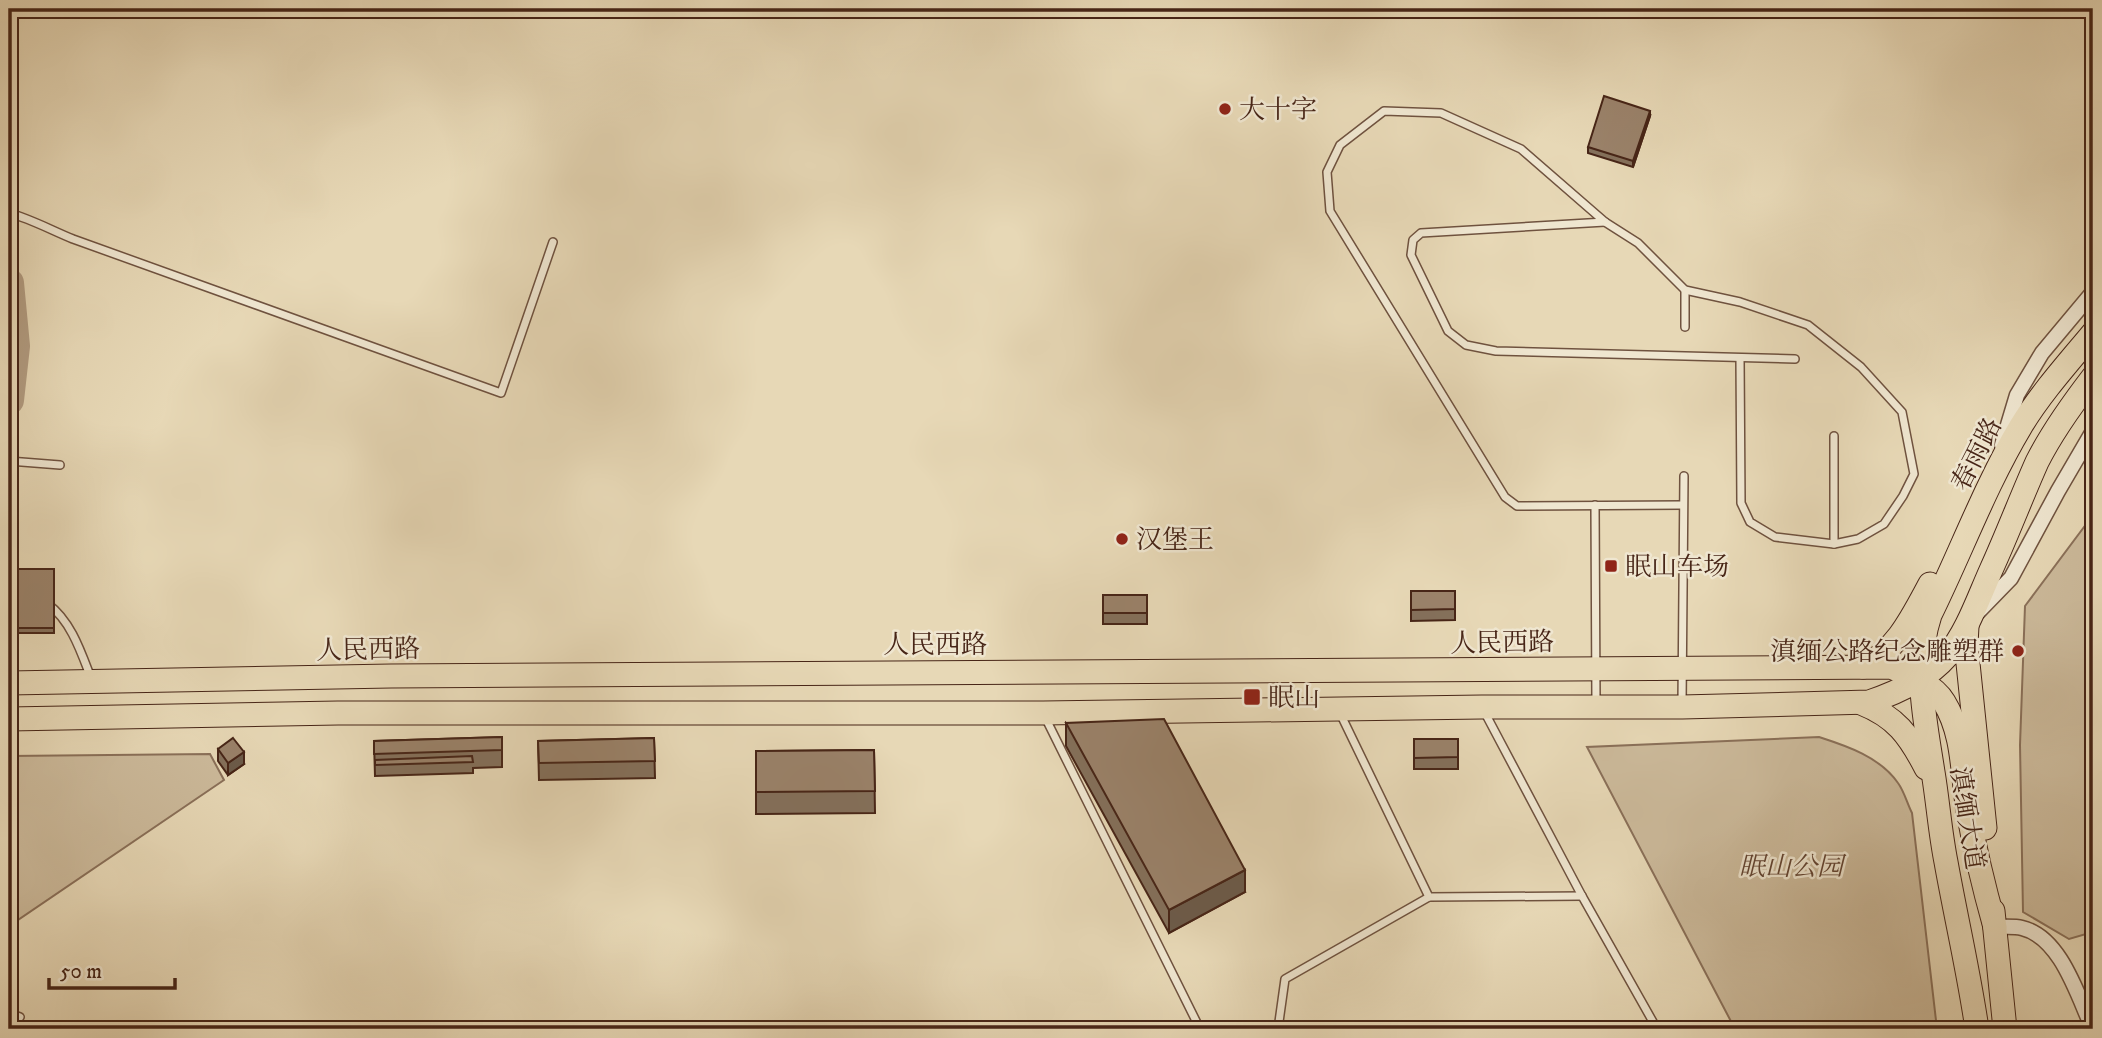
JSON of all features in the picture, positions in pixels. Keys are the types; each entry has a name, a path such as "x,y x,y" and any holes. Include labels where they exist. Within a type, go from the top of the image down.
{"main road":[{"name":"春雨路","path":"1930,615 1994,474 2022,424 2093,333"},
{"path":"9,719 338,713 1043,713 1861,703 1891,695 1919,680 1945,657 1967,623 2038,460 2093,377"},
{"path":"1863,667 1897,642 1957,532 1994,474"},
{"name":"滇缅大道","path":"1930,615 1924,636 1919,680 1945,861 1971,983 1977,1029"},
{"name":"滇缅大道","path":"1967,623 1966,645 2006,1029"},
{"name":"人民西路","path":"9,683 405,676 1891,667 1919,680 1943,699 1953,717 1959,739 1977,864"},
{"path":"1861,703 1880,710 1912,741 1927,769 1937,802"},
{"path":"1934,775 1937,764 1944,763 1949,767 1958,816 1977,864 1995,927"}],"street":[{"path":"1994,474 2017,395 2042,353 2093,292"},
{"path":"1967,623 2011,578 2057,491 2093,431"},
{"path":"1995,927 2023,928 2040,936 2056,950 2093,1029"}],"lane":[{"path":"1683,505 1517,506 1505,497 1330,211 1327,172 1340,145 1384,111 1441,113 1521,149 1605,222 1638,243 1685,290 1740,302 1808,325 1861,367 1902,412 1914,474 1903,496 1884,523 1858,539 1834,544 1775,537 1750,522 1741,503 1740,358"},
{"path":"10,213 32,219 37,224 73,239 501,393 553,242"},
{"path":"1605,222 1421,233 1413,240 1411,255 1448,331 1466,345 1496,351 1795,359"},
{"path":"1685,290 1685,327"},
{"path":"1834,436 1834,544"},
{"path":"10,461 60,465"},
{"path":"1682,707 1684,476"},
{"path":"1595,505 1596,707"},
{"path":"34,601 47,604 60,615 79,647 93,682"},
{"path":"1482,707 1582,896 1657,1029"},
{"path":"1338,709 1429,897"},
{"path":"1043,713 1200,1029"},
{"path":"1278,1029 1285,979 1429,897 1582,896"},
{"path":"9,1013 20,1017"}],"green space":[{"path":"2093,515 2093,932 2069,939 2023,912 2020,745 2025,606"},
{"name":"眠山公园","path":"1819,737 1852,749 1882,766 1900,786 1912,813 1937,1029 1735,1029 1587,747"},
{"path":"210,754 224,780 9,926 9,756"}],"building":[{"path":"1604,96 1650,111 1633,161 1588,147"},
{"path":"9,569 54,569 54,628 9,628"},
{"path":"1411,591 1455,591 1455,609 1411,610"},
{"path":"1103,595 1147,595 1147,613 1103,613"},
{"path":"1164,719 1245,870 1169,910 1066,723"},
{"path":"502,737 502,750 374,754 374,741"},
{"path":"233,738 244,752 228,763 218,749"},
{"path":"654,738 655,761 539,763 538,741"},
{"path":"1414,739 1458,739 1458,757 1414,758"},
{"path":"874,750 875,791 756,792 756,751"},
{"path":"472,756 473,762 375,765 375,760"}],"waterway":[{"path":"9,283 15,346 9,400"}],"place":[{"name":"大十字","path":"1225,109"},
{"name":"汉堡王","path":"1122,539"},
{"name":"眠山车场","path":"1611,566"},
{"name":"滇缅公路纪念雕塑群","path":"2018,651"},
{"name":"眠山","path":"1252,697"}]}
